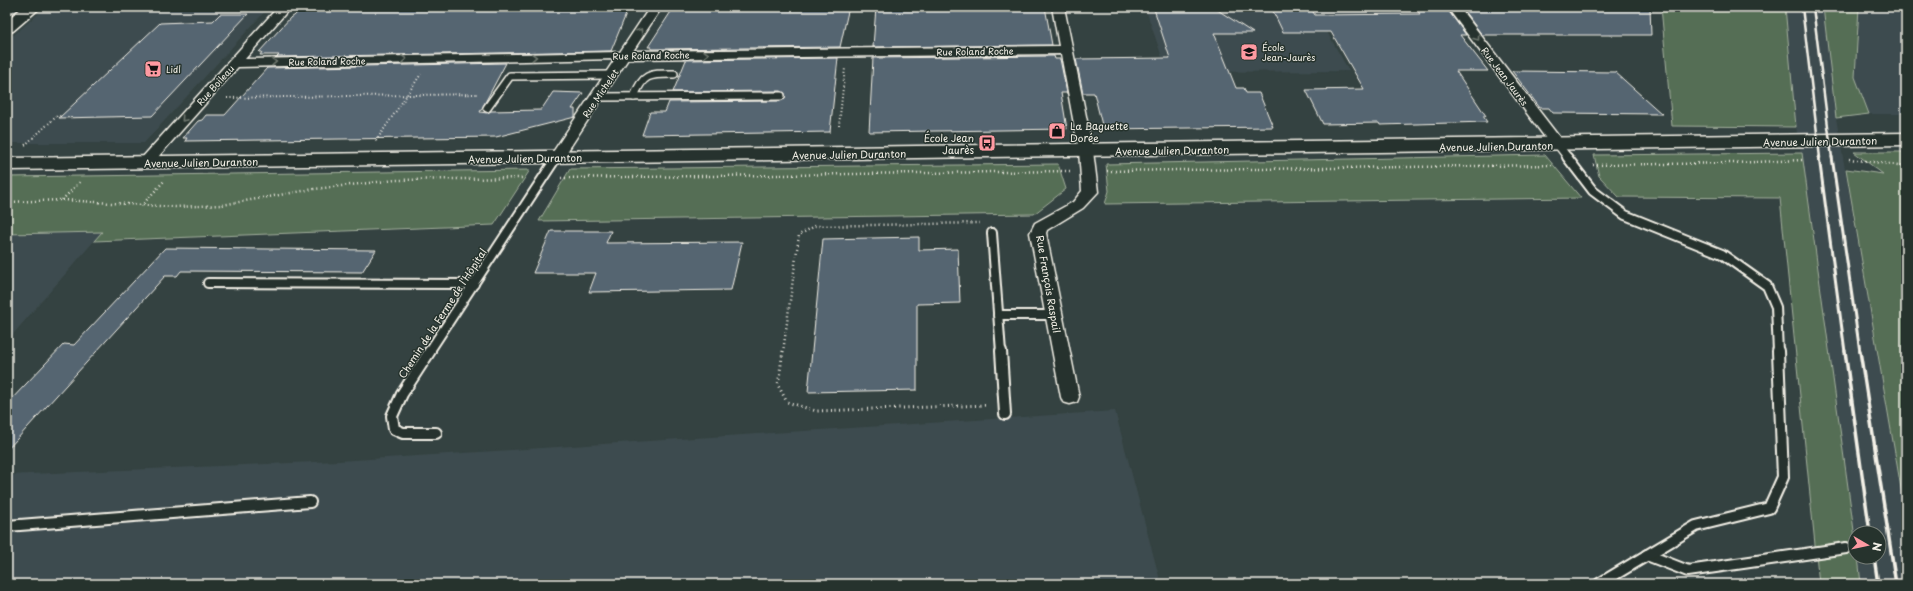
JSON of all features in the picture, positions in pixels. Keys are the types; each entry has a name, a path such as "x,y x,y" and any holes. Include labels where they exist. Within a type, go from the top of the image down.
{"main road":[{"path":"7,28 33,7"},
{"name":"Avenue Julien Duranton","path":"7,164 1906,140"}],"street":[{"name":"Rue Boileau","path":"145,163 285,7"},
{"name":"Rue Michelet","path":"556,158 656,7"},
{"name":"Rue François Raspail","path":"1058,7 1086,151 1090,192 1078,205 1041,227 1038,233 1070,397"},
{"name":"Rue Jean Jaurès","path":"1453,7 1558,145"},
{"name":"Rue Roland Roche","path":"235,63 625,55 1067,50"}],"lane":[{"path":"634,97 639,82 644,76 674,74"},
{"path":"487,108 510,76 611,75"},
{"path":"596,97 781,96"},
{"path":"1558,145 1593,191 1625,215 1722,254 1768,286 1776,307 1783,477 1768,508 1696,526 1599,584"},
{"name":"Chemin de la Ferme de l'Hôpital","path":"436,433 403,433 394,429 392,416 402,394 545,178 556,158"},
{"path":"992,233 1005,409"},
{"path":"208,283 474,284"},
{"path":"998,315 1054,315"},
{"path":"7,526 310,502"},
{"path":"1647,556 1688,571 1846,548"}],"path":[{"path":"839,126 846,53"},
{"path":"374,145 431,59"},
{"path":"202,98 497,94"},
{"path":"24,146 57,116 61,116"},
{"path":"1843,159 1906,166"},
{"path":"7,202 62,200 175,207 222,205 314,189 396,180 1733,163 1807,160"},
{"path":"992,233 981,223 815,226 799,236 778,385 787,402 816,411 1005,409"}],"shaded area":[{"path":"46,7 269,7 144,143 7,143 7,41"},
{"name":"École Jean-Jaurès","path":"1145,7 1443,7 1388,32 1327,32 1349,71 1167,72"},
{"path":"1785,7 1823,7 1836,118 1906,517 1906,584 1861,584 1859,565 1887,565 1887,525 1853,525 1809,197 1796,127"},
{"path":"1859,7 1906,7 1906,114 1869,114 1855,77"},
{"path":"102,232 94,241 7,341 7,234"},
{"path":"1115,411 1161,584 7,584 7,475 339,461"}],"green space":[{"path":"1661,7 1785,7 1796,127 1672,126"},
{"path":"1823,7 1859,7 1855,77 1869,114 1836,118"},
{"path":"1854,152 1906,152 1906,517 1846,169 1883,174"},
{"path":"1802,153 1853,525 1847,525 1847,565 1859,565 1861,584 1819,584 1780,198 1619,197 1599,176 1594,155"},
{"path":"1545,155 1581,198 1105,204 1109,191 1106,164"},
{"path":"1058,164 1066,189 1034,214 539,221 570,169"},
{"path":"530,170 494,225 94,241 102,232 7,234 7,177"}],"building":[{"path":"303,7 629,7 611,51 277,57 279,55 260,55 262,52 259,52 291,17"},
{"path":"674,7 849,7 840,47 651,49 651,47 648,47"},
{"path":"876,7 1045,7 1052,45 873,47"},
{"path":"1159,7 1213,7 1253,33 1214,33 1236,88 1244,88 1246,93 1259,93 1273,127 1103,129 1094,93 1083,93 1076,59 1170,58 1154,9 1160,9"},
{"path":"1271,7 1310,7 1315,15 1420,14 1415,7 1446,7 1466,35 1460,35 1488,71 1456,71 1486,116 1483,116 1487,122 1380,125 1379,123 1323,124 1306,90 1364,89 1331,32 1283,32"},
{"path":"1461,7 1650,7 1651,35 1482,35"},
{"name":"Lidl","path":"220,14 248,14 152,116 59,118 160,23 213,21"},
{"path":"1054,56 1055,59 1060,59 1067,93 1061,93 1067,129 869,132 873,58"},
{"path":"838,58 830,132 642,135 650,112 665,112 669,102 781,101 785,98 785,93 781,91 673,92 686,60"},
{"path":"506,63 480,112 487,113 491,111 541,110 553,92 583,93 572,109 575,109 575,117 496,137 185,141 187,138 183,138 198,121 202,120 206,115 225,115 267,68"},
{"path":"1512,71 1615,72 1662,114 1553,113 1549,108 1540,108"},
{"path":"551,231 611,231 606,243 742,242 731,290 589,292 596,273 533,273"},
{"path":"919,237 919,250 958,249 960,303 917,304 917,390 808,392 823,239"},
{"path":"165,248 376,250 362,272 181,271 177,276 165,276 7,450 7,404 64,344 74,345"}],"railway":[{"path":"1802,7 1820,158"},
{"path":"1813,7 1832,158"},
{"path":"1819,157 1845,352"},
{"path":"1832,157 1860,352"},
{"path":"1845,351 1869,525"},
{"path":"1860,351 1896,584"},
{"path":"1875,565 1878,584"}],"place":[{"name":"École Jean-Jaurès","path":"1249,52"},
{"name":"Lidl","path":"153,69"},
{"name":"La Baguette Dorée","path":"1057,131"},
{"name":"École Jean Jaurès","path":"987,143"}]}
